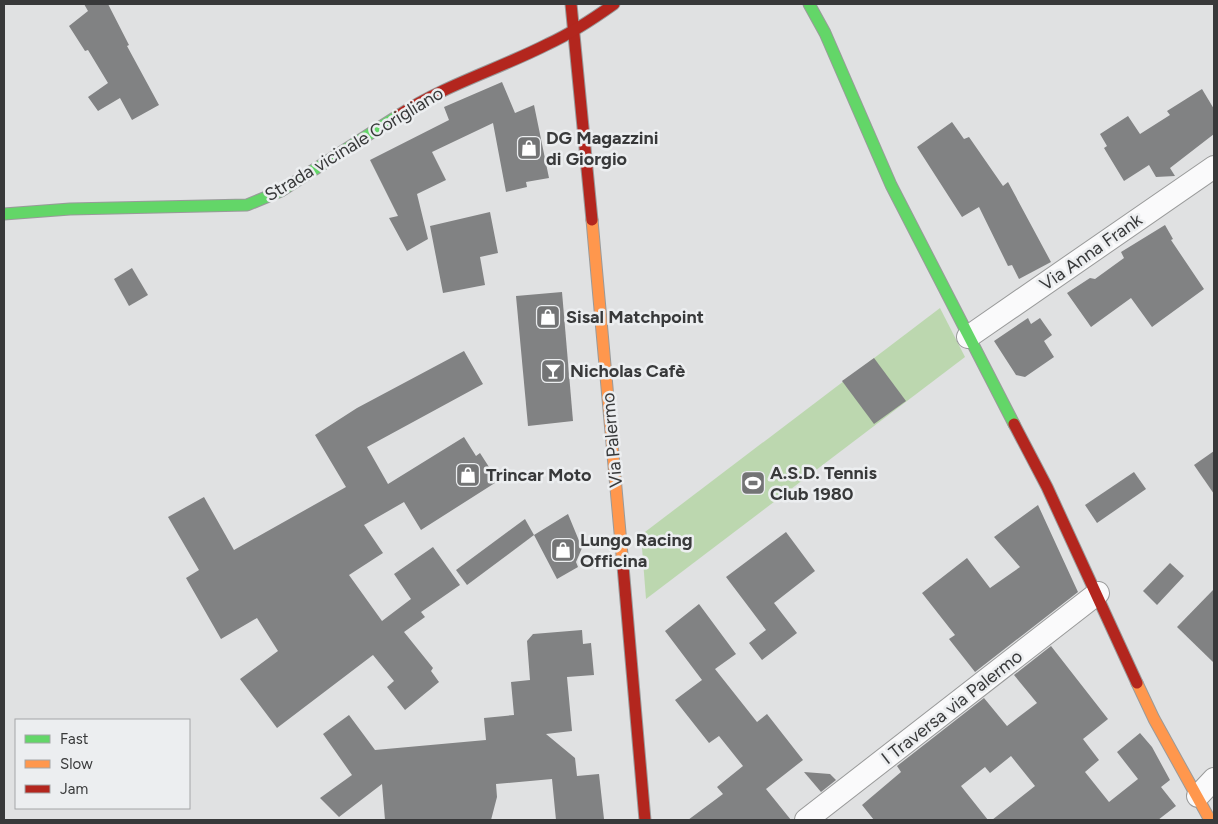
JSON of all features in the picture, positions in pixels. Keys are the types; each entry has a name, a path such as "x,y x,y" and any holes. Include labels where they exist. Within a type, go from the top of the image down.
{"street":[{"name":"Via Palermo","path":"571,4 621,528 644,820"},
{"name":"Strada vicinale Corigliano","path":"4,214 70,209 246,205 281,191 424,99 574,31 614,4"},
{"path":"809,4 825,33 891,185 1047,488 1098,593 1154,719 1198,796 1209,820"},
{"name":"Via Anna Frank","path":"968,337 1214,167"},
{"name":"I Traversa via Palermo","path":"806,820 1098,593"},
{"path":"1198,796 1214,779"}],"green space":[{"name":"A.S.D. Tennis Club 1980","path":"940,308 965,357 646,599 641,535"}],"building":[{"path":"84,4 108,4 129,45 127,46 159,105 132,120 120,98 98,111 88,97 108,83 88,50 85,51 69,26 88,11"},
{"path":"502,82 515,113 534,105 549,178 526,182 527,187 506,192 493,123 432,152 446,180 417,194 428,239 407,251 389,218 398,216 370,160 449,120 444,107"},
{"path":"1202,89 1214,109 1214,134 1170,168 1175,176 1156,177 1149,165 1124,181 1104,148 1107,146 1100,134 1128,116 1140,134 1170,115 1167,111"},
{"path":"952,122 964,139 969,137 1003,186 1008,182 1051,262 1019,279 1012,265 1008,266 979,207 962,217 917,147"},
{"path":"490,212 498,253 480,257 485,285 443,293 430,226"},
{"path":"1165,225 1173,239 1171,240 1204,289 1152,327 1131,298 1091,327 1067,293 1090,278 1095,279 1124,258 1121,252"},
{"path":"132,268 148,295 129,306 114,279"},
{"path":"562,292 573,421 528,426 516,296"},
{"path":"1028,318 1031,324 1040,318 1052,335 1044,341 1054,357 1025,377 1016,375 994,341"},
{"path":"464,351 483,384 367,447 388,484 464,437 476,456 480,453 498,481 421,530 404,502 364,525 383,553 349,575 382,621 411,599 394,574 433,547 460,585 421,612 425,617 404,632 433,668 431,671 439,682 405,710 387,687 394,681 373,655 277,728 240,679 278,651 257,618 221,639 186,578 199,570 168,517 204,497 234,550 346,487 315,435 357,408"},
{"path":"874,358 906,401 874,424 842,381"},
{"path":"1214,451 1214,494 1194,465"},
{"path":"1134,472 1146,489 1097,523 1085,505"},
{"path":"1038,505 1078,592 975,672 949,639 955,635 922,593 967,558 990,588 1020,567 994,537"},
{"path":"568,514 582,548 576,562 578,567 557,579 534,535"},
{"path":"525,519 534,535 467,585 456,570"},
{"path":"786,532 815,571 774,603 797,633 762,660 749,643 766,630 726,577"},
{"path":"1170,563 1184,576 1157,605 1143,591"},
{"path":"1214,589 1214,663 1177,627"},
{"path":"699,604 736,654 715,669 757,722 767,714 803,760 766,789 791,820 688,820 723,794 717,787 743,766 719,736 709,743 675,700 702,680 665,631"},
{"path":"582,630 583,644 591,643 594,675 567,677 572,731 546,734 575,758 577,776 599,774 604,819 556,820 552,779 496,784 497,797 491,820 385,820 382,784 339,817 320,798 352,775 323,734 349,715 375,750 486,740 484,718 514,715 511,682 530,680 527,641 533,634"},
{"path":"1051,646 1108,719 1083,739 1099,760 1085,772 1109,802 1138,779 1117,752 1140,733 1152,747 1170,780 1161,787 1176,806 1158,820 992,820 1035,786 1011,756 990,773 985,767 961,786 988,820 874,820 862,805 901,772 897,766 984,698 1007,726 1037,703 1014,675"},
{"path":"804,772 830,774 836,780 821,792"}],"traffic: fast":[{"path":"809,4 825,33 891,185 1014,424"},
{"path":"4,214 70,209 247,205 281,191 399,115"}],"traffic: slow":[{"path":"592,220 623,566"},
{"path":"1137,683 1154,719 1210,820"}],"traffic: jam":[{"path":"571,4 592,220"},
{"path":"399,115 453,86 557,40 582,26 614,4"},
{"path":"1014,424 1047,487 1137,683"},
{"path":"623,566 645,820"}],"place":[{"name":"DG Magazzini di Giorgio","path":"529,148"},
{"name":"Sisal Matchpoint","path":"548,317"},
{"name":"Nicholas Cafè","path":"553,371"},
{"name":"Trincar Moto","path":"468,475"},
{"name":"A.S.D. Tennis Club 1980","path":"753,483"},
{"name":"Lungo Racing Officina","path":"563,550"}]}
